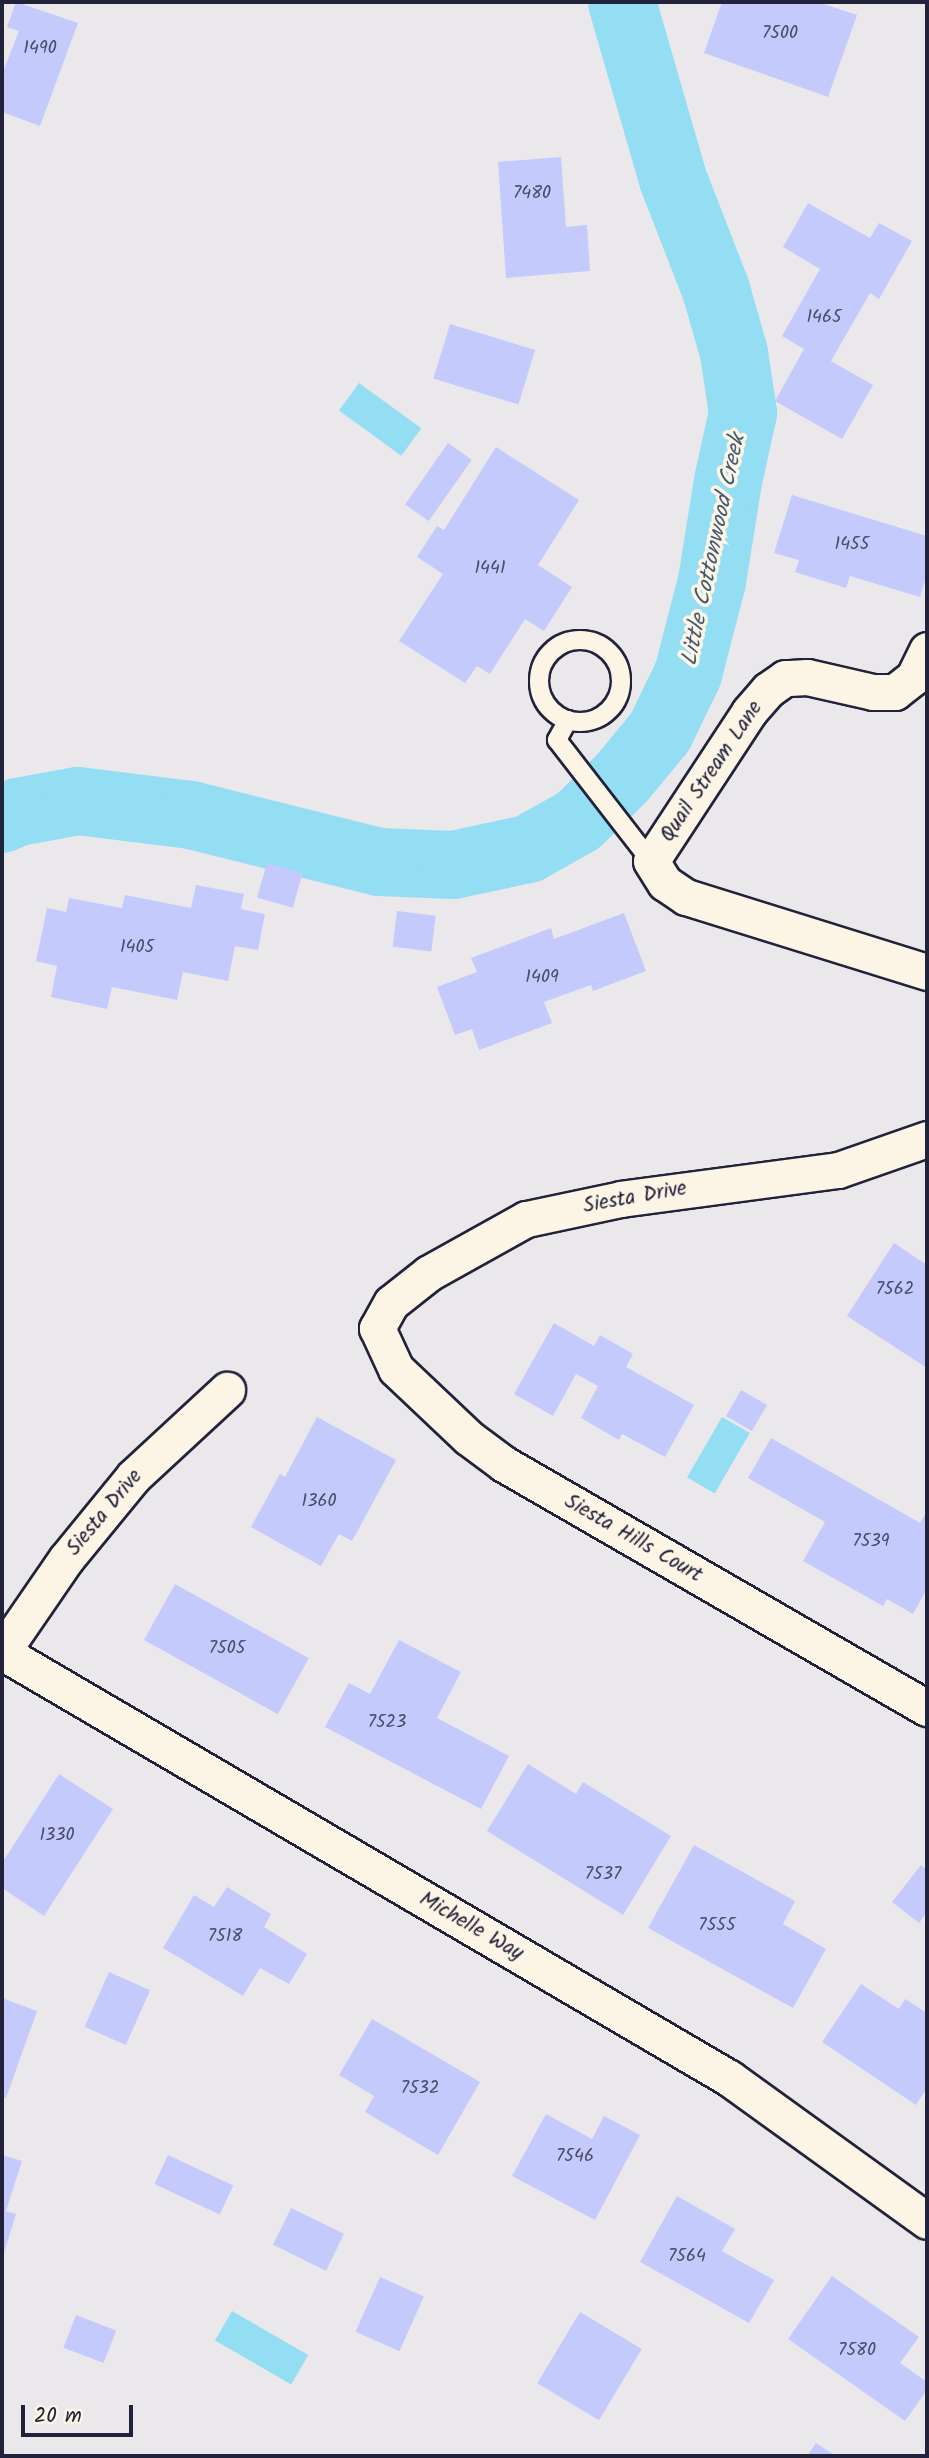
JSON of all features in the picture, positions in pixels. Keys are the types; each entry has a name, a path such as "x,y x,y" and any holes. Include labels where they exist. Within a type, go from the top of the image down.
{"street":[{"name":"Quail Stream Lane","path":"927,650 914,677 895,692 873,692 807,677 785,678 768,690 749,712 652,862 665,883 686,897 927,972"},
{"name":"Siesta Drive","path":"377,1328 391,1303 429,1273 526,1219 621,1199 838,1170 927,1140"},
{"name":"Siesta Hills Court","path":"377,1328 396,1369 469,1438 504,1464 927,1708"},
{"name":"Siesta Drive","path":"2,1652 66,1559 134,1476 227,1390"},
{"name":"Michelle Way","path":"2,1652 729,2078 927,2221"}],"lane":[{"path":"576,640 592,641 606,649 616,661 621,677 619,693 611,707 599,717 583,722 568,720 554,713 543,700 539,684 540,669 548,654 561,644 576,640"},
{"path":"568,720 557,740 652,862"}],"water":[{"path":"359,383 421,428 401,456 339,411"},
{"path":"722,1417 750,1433 715,1494 687,1478"},
{"path":"232,2311 308,2355 291,2384 215,2340"}],"building":[{"path":"16,2 78,23 40,126 2,112 2,68 4,69 19,31 7,27"},
{"path":"722,2 818,2 857,15 828,97 704,53"},
{"path":"561,157 566,227 587,225 590,271 506,278 498,162"},
{"path":"808,203 870,238 879,223 912,241 879,299 870,293 831,361 873,385 842,439 775,401 804,349 782,336 820,269 783,247"},
{"path":"450,324 535,350 518,405 433,379"},
{"path":"448,443 472,460 429,521 405,504"},
{"path":"496,447 579,500 538,565 572,587 544,631 525,619 490,674 477,666 465,683 399,641 443,574 417,557 437,526 444,530"},
{"path":"792,495 927,536 927,574 920,597 850,576 846,588 795,572 799,560 774,553"},
{"path":"267,863 303,873 293,908 257,898"},
{"path":"196,885 244,894 241,909 265,914 258,950 235,946 228,981 183,972 177,1000 112,987 107,1009 51,997 57,966 36,961 47,908 66,912 69,898 122,908 125,895 191,908"},
{"path":"397,911 436,916 431,951 393,947"},
{"path":"624,913 646,971 593,991 591,985 544,1002 552,1023 479,1050 472,1029 455,1035 437,987 477,972 471,958 551,928 554,939"},
{"path":"894,1243 927,1265 927,1368 847,1316"},
{"path":"554,1323 594,1346 600,1335 633,1354 626,1367 694,1405 665,1457 622,1434 619,1440 581,1418 598,1386 576,1374 553,1416 514,1394"},
{"path":"741,1390 767,1405 752,1431 726,1416"},
{"path":"317,1417 396,1460 352,1541 339,1534 321,1566 251,1527 280,1474 285,1477"},
{"path":"771,1438 920,1523 927,1511 927,1589 913,1614 887,1599 883,1606 803,1561 825,1522 748,1478"},
{"path":"175,1584 309,1658 278,1714 144,1640"},
{"path":"399,1640 461,1672 437,1718 509,1756 481,1809 325,1727 349,1683 370,1694"},
{"path":"528,1764 576,1794 583,1782 671,1836 623,1915 487,1831"},
{"path":"59,1774 113,1809 44,1916 2,1888 2,1863"},
{"path":"694,1845 795,1901 783,1924 826,1949 793,2008 648,1928"},
{"path":"921,1865 927,1870 927,1912 919,1923 892,1902"},
{"path":"227,1887 271,1914 264,1927 307,1954 289,1984 260,1968 243,1996 163,1948 194,1895 214,1907"},
{"path":"109,1972 150,1990 126,2045 85,2027"},
{"path":"861,1984 899,2009 905,1999 927,2013 927,2088 916,2105 822,2042"},
{"path":"2,1998 37,2011 6,2098 2,2097"},
{"path":"372,2019 480,2082 438,2155 365,2112 374,2096 339,2075"},
{"path":"546,2114 592,2139 604,2116 640,2135 595,2220 512,2176"},
{"path":"2,2155 22,2161 6,2211 16,2214 2,2259"},
{"path":"168,2155 233,2185 220,2214 154,2184"},
{"path":"677,2196 735,2229 722,2251 774,2280 749,2323 640,2262"},
{"path":"291,2208 344,2234 326,2271 273,2245"},
{"path":"832,2276 919,2337 900,2363 927,2382 927,2390 905,2421 788,2339"},
{"path":"380,2277 424,2297 399,2351 356,2332"},
{"path":"580,2312 642,2349 599,2420 537,2383"},
{"path":"76,2315 116,2330 104,2363 63,2348"},
{"path":"816,2443 836,2456 807,2456"}],"waterway":[{"name":"Little Cottonwood Creek","path":"2,819 18,812 78,801 191,815 379,862 453,865 528,849 578,821 621,779 660,732 688,674 712,581 728,481 743,413 734,353 716,290 673,179 622,2"}]}
